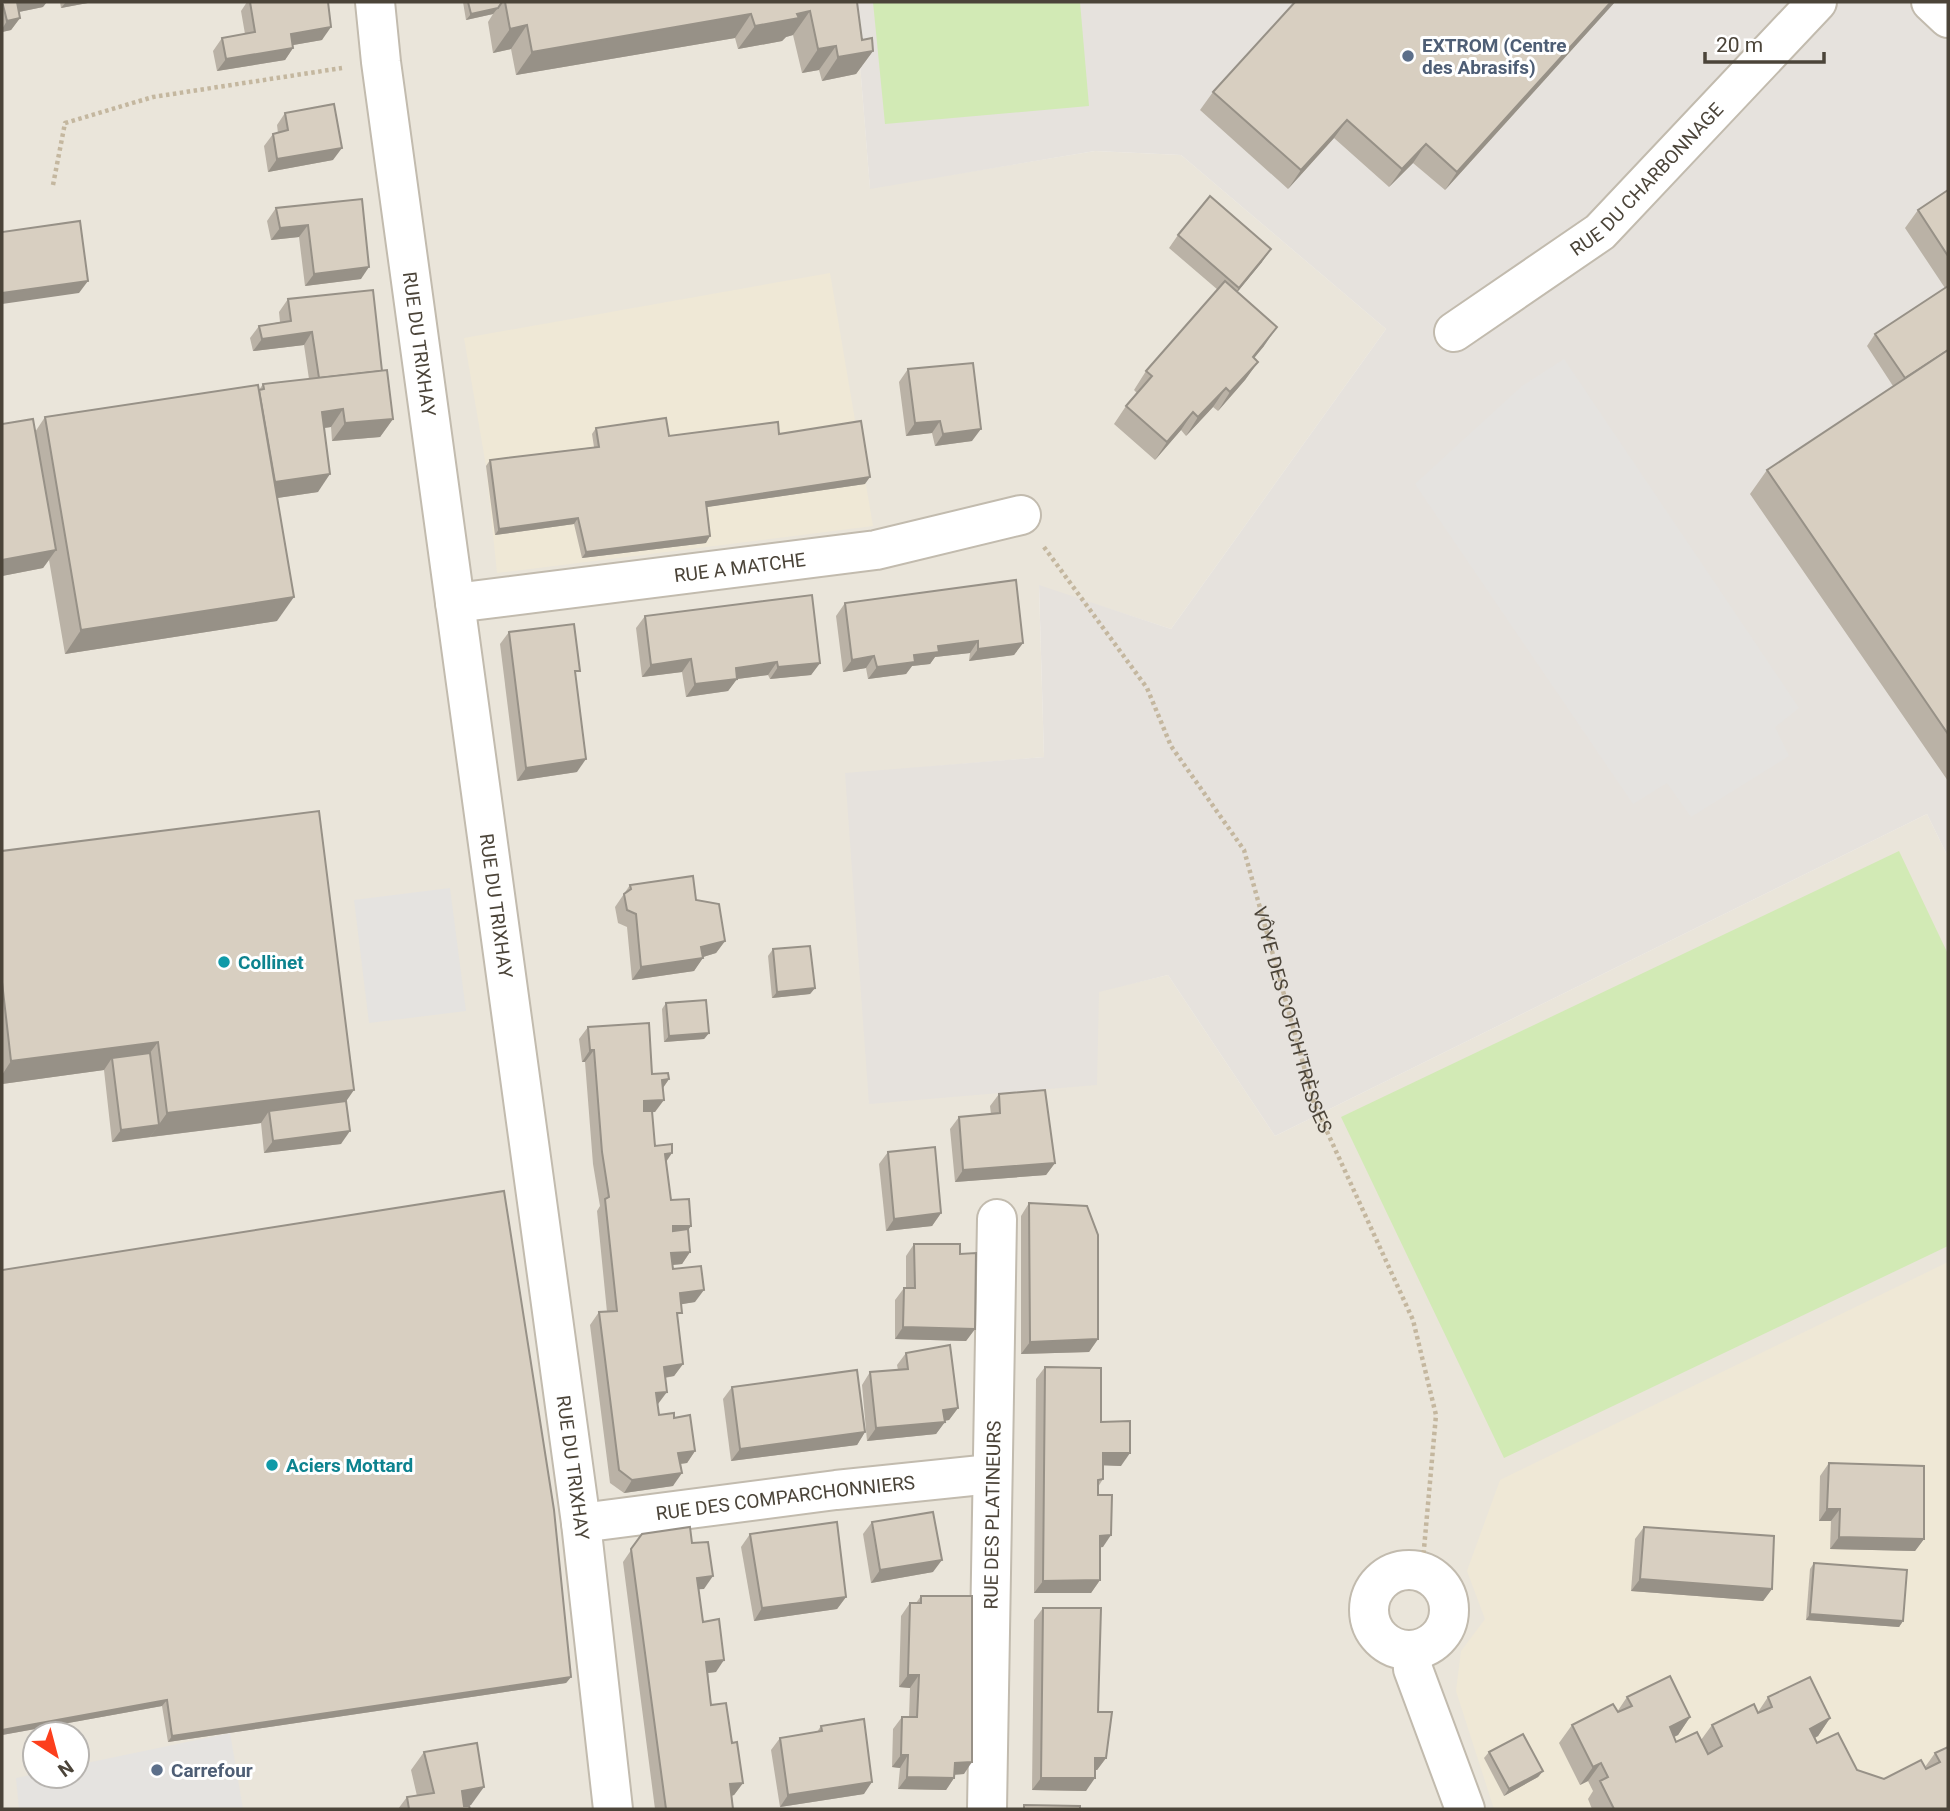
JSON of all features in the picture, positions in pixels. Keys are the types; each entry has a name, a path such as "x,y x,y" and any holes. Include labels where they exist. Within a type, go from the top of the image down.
{"street":[{"name":"RUE DU TRIXHAY","path":"375,2 381,62 581,1523 613,1809"},
{"name":"RUE DU CHARBONNAGE","path":"1454,332 1600,232 1817,2"},
{"path":"1931,2 1948,18"},
{"name":"RUE A MATCHE","path":"455,603 876,550 1021,515"},
{"name":"RUE DES PLATINEURS","path":"988,1809 991,1474 997,1219"},
{"name":"RUE DES COMPARCHONNIERS","path":"581,1523 991,1474"},
{"path":"1398,1571 1422,1571 1438,1581 1448,1598 1448,1622 1434,1642 1412,1651 1388,1646 1372,1628 1368,1605 1377,1583 1398,1571"},
{"path":"1412,1651 1413,1669 1465,1809"}],"path":[{"path":"53,185 65,123 153,97 381,62"},
{"name":"VÔYE DES COTCH'TRÈSSES","path":"1021,515 1147,688 1171,746 1244,850 1314,1103 1413,1320 1436,1415 1422,1571"}],"shaded area":[{"path":"2,2 855,2 870,188 1095,151 1181,155 1386,329 1171,629 1039,586 1044,757 845,774 1099,991 1168,975 1275,1136 1927,814 1948,857 1948,1809 2,1809"},
{"path":"855,2 1948,2 1948,857 1927,814 1275,1136 1168,975 1099,992 1097,1085 869,1104 845,773 1044,757 1039,585 1171,629 1386,329 1181,155 1095,151 870,189"},
{"path":"830,273 873,526 497,573 486,466 464,338"},
{"path":"1564,359 1799,708 1775,727 1789,756 1691,817 1667,783 1633,804 1415,484 1522,386"},
{"path":"450,888 466,1011 369,1023 354,900"},
{"path":"1948,1262 1948,1809 1494,1809 1456,1691 1461,1651 1485,1619 1467,1571 1500,1480"},
{"name":"Carrefour","path":"230,1733 243,1809 19,1809 16,1778 21,1777 21,1790 91,1790 91,1762"}],"green space":[{"path":"873,2 1080,2 1089,106 885,124"},
{"path":"1899,851 1948,954 1948,1246 1504,1458 1341,1117"}],"building":[{"path":"2,2 17,2 20,18 7,21"},
{"path":"250,2 328,2 331,27 291,34 293,48 226,59 222,38 255,32"},
{"path":"468,2 502,2 498,8 471,14"},
{"path":"505,2 857,2 862,40 872,38 873,51 838,57 836,46 818,49 810,11 797,14 799,18 755,26 751,14 532,52 527,25 510,29"},
{"name":"EXTROM (Centre des Abrasifs)","path":"1295,2 1611,2 1457,172 1426,144 1402,169 1347,120 1301,170 1213,92"},
{"path":"334,104 342,148 277,159 273,134 288,130 285,113"},
{"path":"1948,190 1948,256 1918,210"},
{"path":"1210,196 1271,249 1239,288 1178,235"},
{"path":"362,199 369,267 314,274 308,225 280,228 276,208"},
{"path":"80,221 88,281 2,293 2,232"},
{"path":"1225,281 1277,327 1253,357 1258,362 1230,392 1226,388 1198,417 1193,412 1167,442 1126,406 1152,376 1146,371"},
{"path":"1948,286 1948,350 1905,378 1875,334"},
{"path":"373,290 382,371 319,378 312,332 262,339 259,326 291,321 288,299"},
{"path":"1948,350 1948,734 1767,470"},
{"path":"973,363 981,429 943,434 940,421 915,423 908,369"},
{"path":"387,370 393,419 345,423 343,409 322,412 330,474 275,482 259,390 264,389 263,384"},
{"path":"258,385 294,597 81,630 45,417"},
{"path":"666,418 669,436 778,422 779,434 861,421 870,477 706,502 710,536 586,552 578,518 499,529 490,460 599,447 596,428"},
{"path":"33,419 56,550 2,560 2,424"},
{"path":"1016,580 1023,643 978,649 978,641 938,646 939,652 914,655 915,662 877,667 874,656 852,660 845,603"},
{"path":"812,595 820,663 778,667 777,662 736,668 737,679 695,684 691,659 651,665 645,616"},
{"path":"574,624 580,671 575,671 586,759 526,768 509,632"},
{"path":"319,811 354,1090 167,1113 158,1042 11,1061 2,982 2,851"},
{"path":"693,876 696,900 719,904 725,941 701,947 703,958 641,967 636,914 627,910 624,894 631,889 630,885"},
{"path":"810,946 815,988 777,992 773,949"},
{"path":"706,1000 709,1033 669,1036 666,1003"},
{"path":"649,1023 652,1074 668,1073 669,1079 662,1080 664,1100 644,1101 644,1111 652,1111 655,1146 672,1144 672,1153 665,1154 671,1200 689,1199 691,1226 673,1226 673,1231 688,1229 690,1252 671,1253 673,1269 701,1266 704,1290 680,1293 682,1313 677,1313 683,1364 664,1367 667,1392 656,1393 659,1415 674,1413 674,1418 690,1415 695,1451 678,1453 682,1473 632,1480 619,1470 599,1312 617,1311 605,1199 609,1197 602,1152 594,1050 590,1050 588,1027"},
{"path":"150,1053 159,1125 121,1130 112,1058"},
{"path":"1045,1090 1055,1163 963,1170 959,1117 1000,1113 999,1094"},
{"path":"346,1101 350,1131 273,1141 269,1111"},
{"path":"935,1147 941,1213 894,1219 888,1152"},
{"name":"Aciers Mottard","path":"504,1191 554,1510 571,1677 172,1736 167,1700 57,1720 21,1720 21,1727 2,1730 2,1270"},
{"path":"1029,1203 1087,1206 1098,1235 1098,1339 1030,1342"},
{"path":"914,1244 960,1244 960,1254 976,1253 975,1329 903,1327 904,1288 915,1288"},
{"path":"950,1345 958,1408 943,1410 945,1422 876,1428 870,1372 908,1369 906,1353"},
{"path":"1045,1367 1101,1368 1101,1422 1130,1421 1130,1453 1103,1453 1103,1479 1098,1480 1098,1495 1112,1495 1111,1535 1100,1536 1100,1580 1043,1581"},
{"path":"857,1370 865,1432 740,1449 732,1387"},
{"path":"1829,1463 1924,1466 1924,1539 1839,1537 1840,1509 1827,1509"},
{"path":"933,1512 942,1560 880,1570 872,1522"},
{"path":"837,1522 846,1597 762,1608 750,1534"},
{"path":"690,1527 692,1543 708,1542 713,1576 697,1578 703,1622 719,1619 724,1660 706,1662 711,1705 726,1703 732,1743 737,1742 743,1783 730,1784 733,1809 666,1809 631,1549 642,1534"},
{"path":"1644,1527 1774,1536 1772,1589 1640,1579"},
{"path":"1814,1563 1907,1570 1903,1621 1810,1614"},
{"path":"921,1596 972,1596 972,1762 955,1763 954,1778 907,1777 908,1755 901,1755 902,1717 917,1717 919,1675 908,1675 910,1603 921,1603"},
{"path":"1043,1608 1101,1608 1098,1712 1112,1712 1106,1758 1095,1758 1095,1778 1041,1778"},
{"path":"1670,1676 1690,1717 1670,1727 1676,1742 1697,1732 1708,1754 1722,1746 1712,1725 1754,1704 1758,1713 1772,1707 1768,1697 1810,1677 1830,1718 1810,1729 1817,1743 1838,1733 1857,1770 1884,1779 1921,1760 1926,1769 1940,1762 1935,1753 1948,1747 1948,1809 1614,1809 1600,1781 1608,1777 1601,1763 1593,1767 1572,1725 1613,1704 1618,1712 1632,1706 1627,1697"},
{"path":"864,1719 872,1782 788,1795 780,1738 822,1731 821,1726"},
{"path":"1523,1734 1543,1771 1509,1789 1489,1752"},
{"path":"477,1743 484,1787 462,1791 464,1806 469,1806 470,1809 409,1809 407,1797 434,1793 424,1752"},
{"path":"1024,1805 1080,1806 1080,1809 1024,1809"}],"place":[{"name":"EXTROM (Centre des Abrasifs)","path":"1408,56"},
{"name":"Collinet","path":"224,962"},
{"name":"Aciers Mottard","path":"272,1465"},
{"name":"Carrefour","path":"157,1770"}]}
